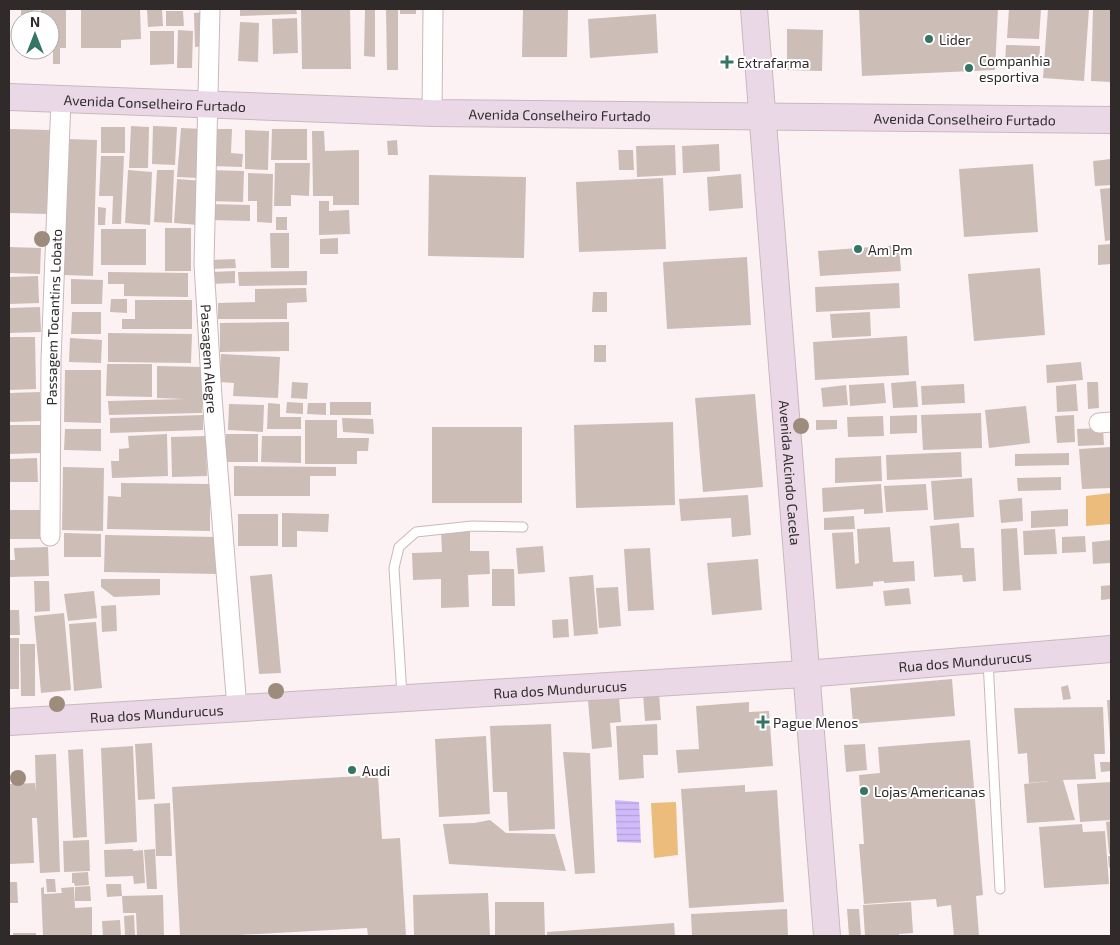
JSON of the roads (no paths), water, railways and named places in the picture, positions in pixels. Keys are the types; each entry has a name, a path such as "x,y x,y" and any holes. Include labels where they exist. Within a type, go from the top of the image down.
{"main road":[{"name":"Avenida Alcindo Cacela","path":"754,9 827,936"},
{"name":"Avenida Conselheiro Furtado","path":"9,97 432,114 1111,120"},
{"name":"Rua dos Mundurucus","path":"9,722 805,674 1111,649"}],"street":[{"name":"Passagem Alegre","path":"210,9 204,264 212,397 237,708"},
{"path":"432,114 433,9"},
{"name":"Passagem Tocantins Lobato","path":"50,536 51,360 60,99"}],"lane":[{"path":"402,698 394,568 399,546 416,532 472,526 523,527"},
{"path":"988,658 1000,889"}],"place":[{"name":"Lider","path":"929,39"},
{"name":"Extrafarma","path":"727,62"},
{"name":"Companhia esportiva","path":"969,68"},
{"name":"Am Pm","path":"858,249"},
{"name":"Pague Menos","path":"763,722"},
{"name":"Audi","path":"352,770"},
{"name":"Lojas Americanas","path":"864,791"}]}
